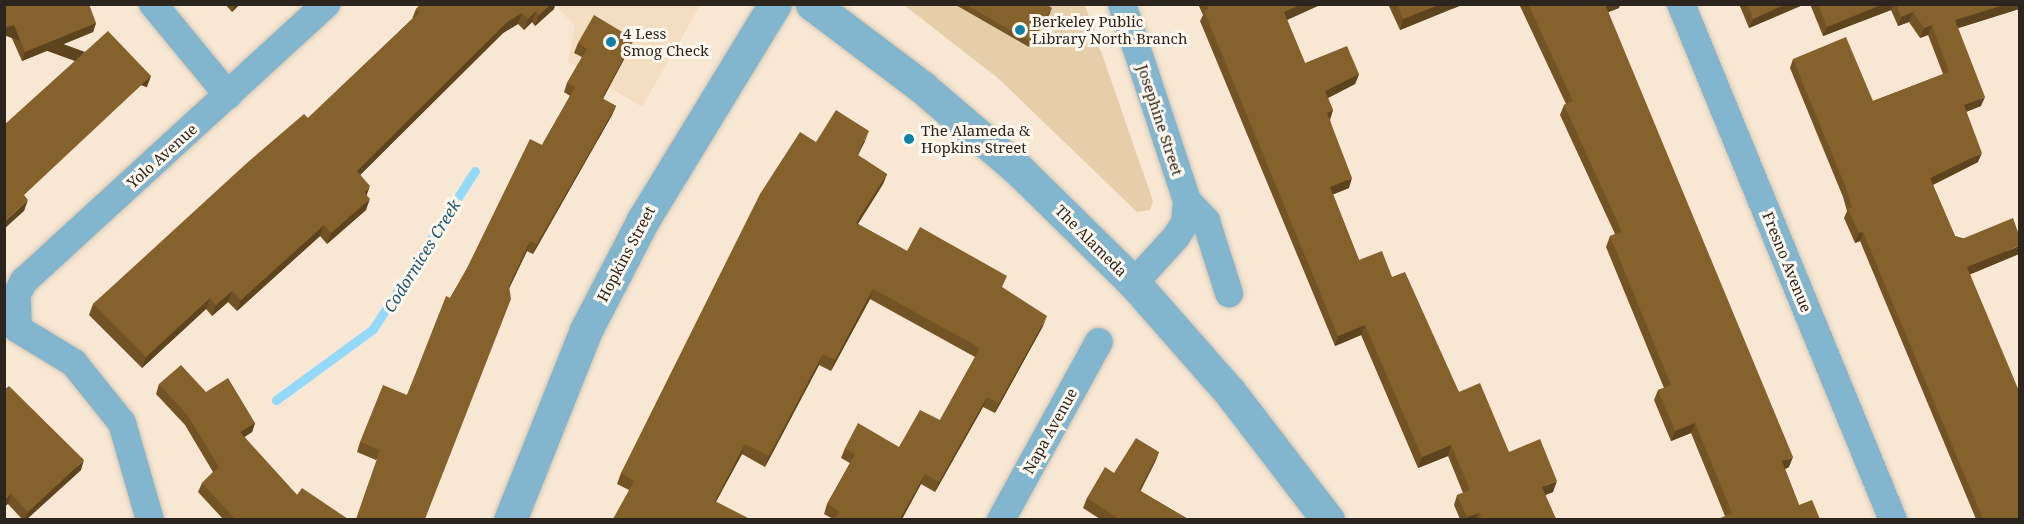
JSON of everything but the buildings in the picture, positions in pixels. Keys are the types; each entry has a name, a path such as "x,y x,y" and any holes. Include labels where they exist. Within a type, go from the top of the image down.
{"street":[{"path":"153,4 228,95"},
{"name":"Yolo Avenue","path":"150,519 129,442 101,391 52,347 27,338 14,316 24,281 326,4"},
{"name":"Hopkins Street","path":"510,519 586,330 643,220 775,4"},
{"name":"The Alameda","path":"812,4 885,56 1020,171 1134,283 1229,391 1328,519"},
{"name":"Josephine Street","path":"1122,4 1187,201 1206,221 1229,293"},
{"name":"Fresno Avenue","path":"1680,4 1893,519"},
{"path":"1134,283 1176,237 1185,223 1187,201"},
{"name":"Napa Avenue","path":"1001,519 1099,342"}],"shaded area":[{"path":"701,4 642,107 568,62 575,26 555,5"},
{"path":"904,5 1085,5 1153,201 1150,210 1137,212 999,79"}],"waterway":[{"name":"Codornices Creek","path":"276,400 373,329 475,171"}],"place":[{"name":"Berkeley Public Library North Branch","path":"1020,30"},
{"name":"4 Less Smog Check","path":"611,42"},
{"name":"The Alameda & Hopkins Street","path":"909,139"}]}
